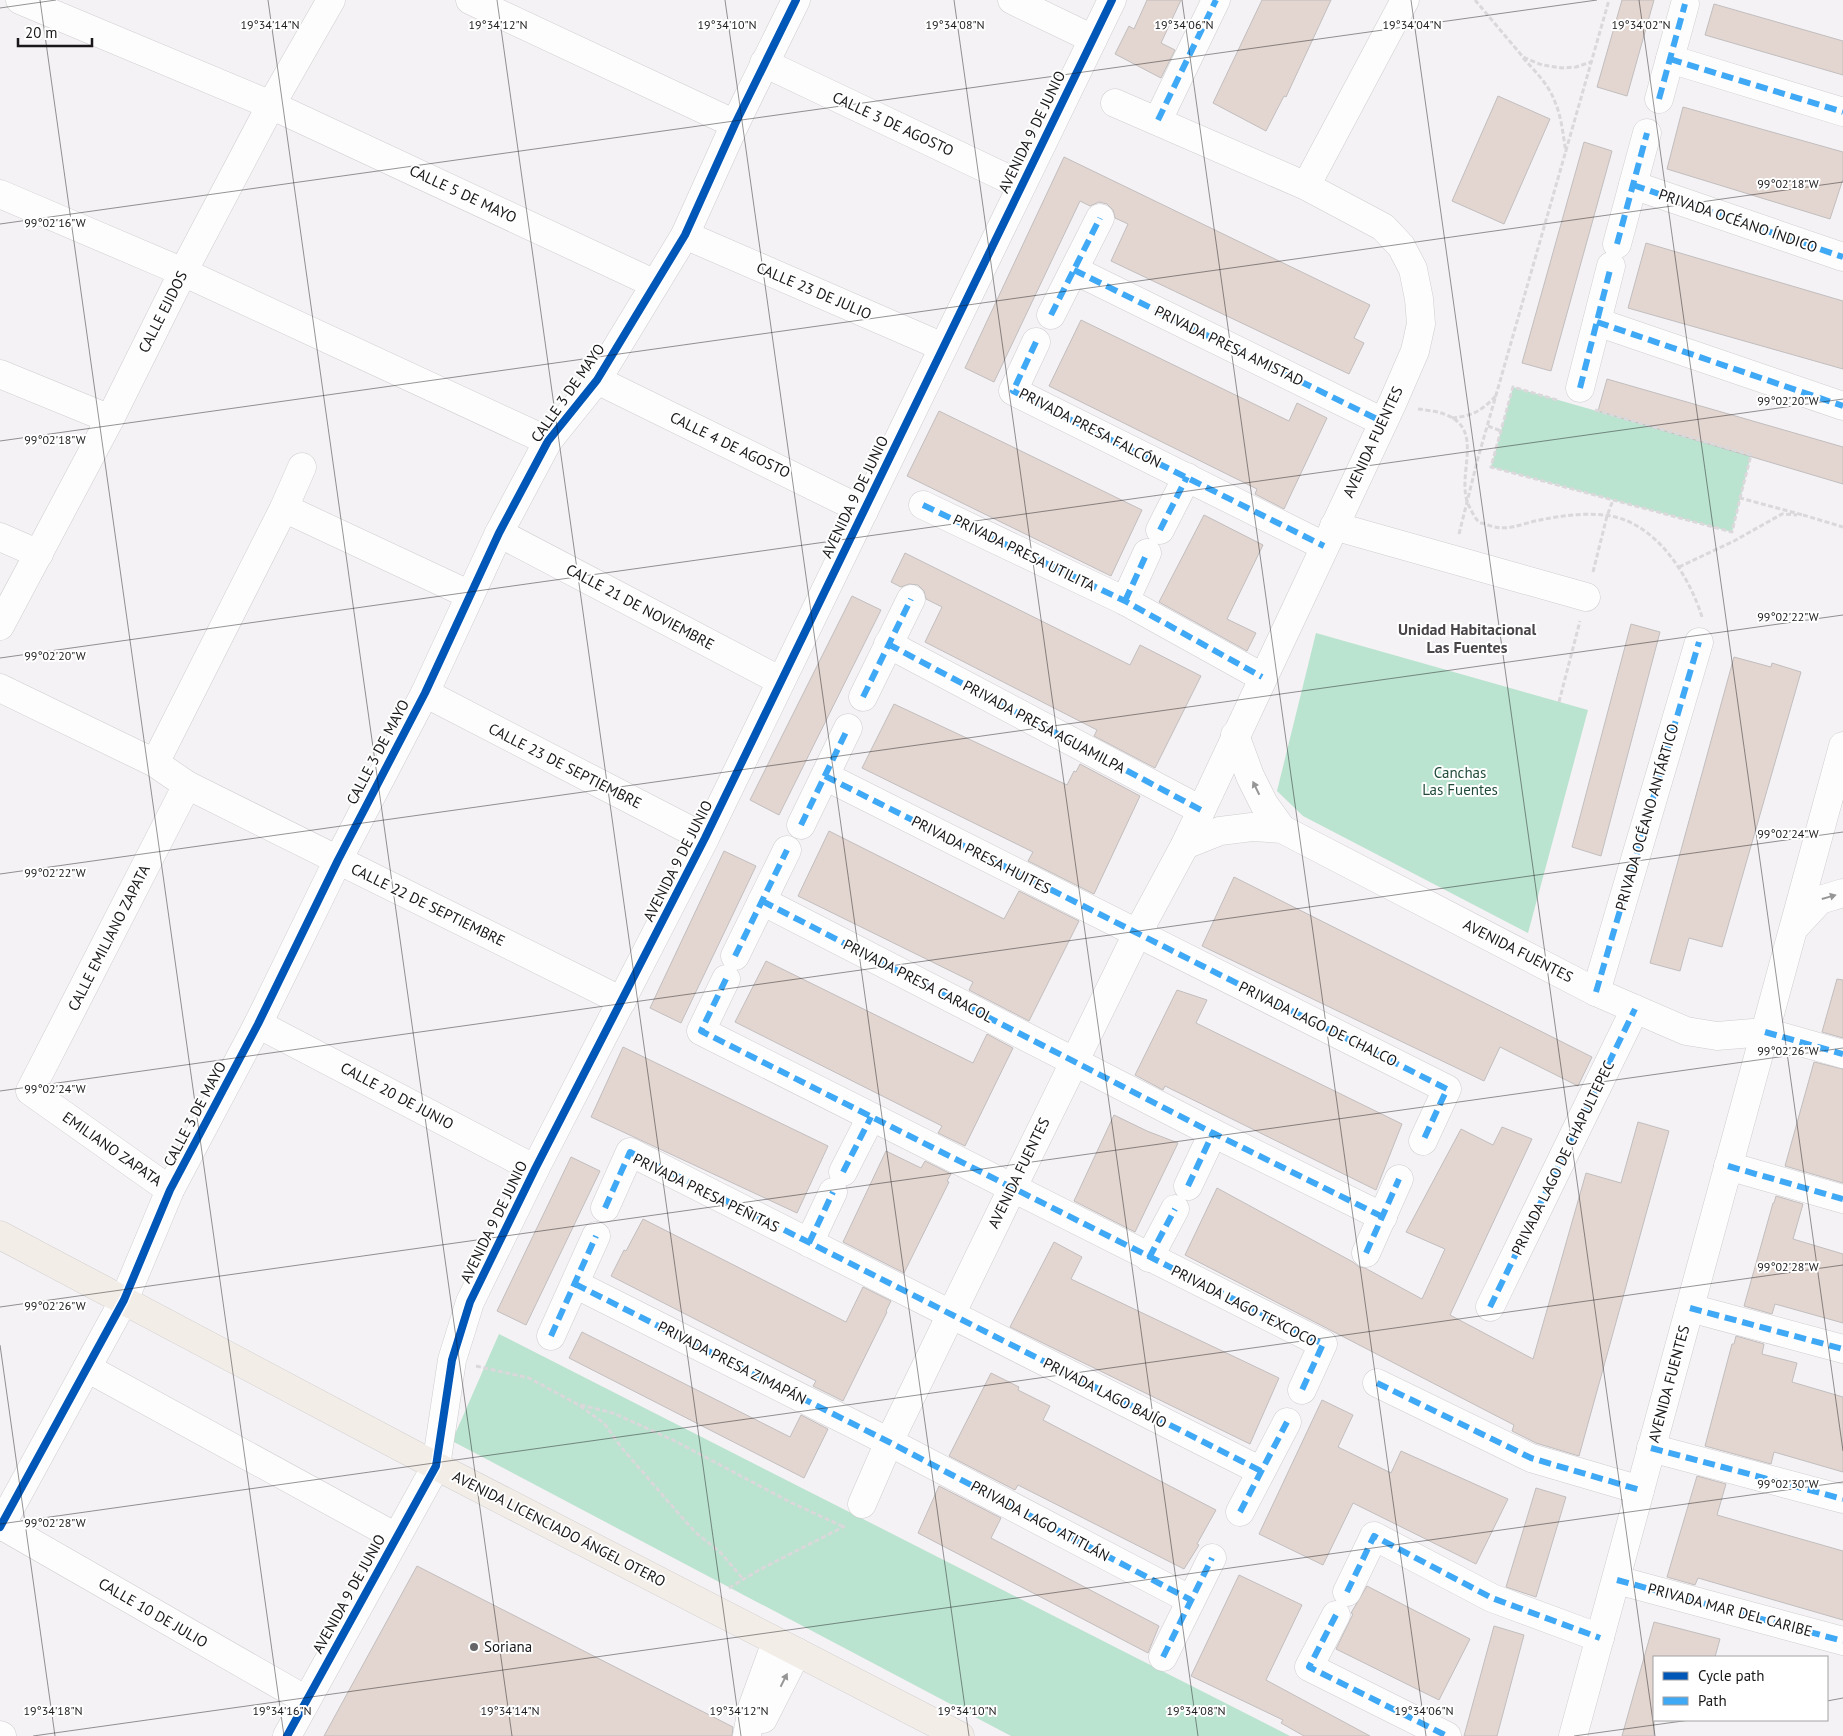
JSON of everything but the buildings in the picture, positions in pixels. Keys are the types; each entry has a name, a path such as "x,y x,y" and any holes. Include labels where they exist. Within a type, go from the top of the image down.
{"main road":[{"name":"AVENIDA LICENCIADO ÁNGEL OTERO","path":"0,1234 436,1466 960,1736"}],"street":[{"name":"CALLE 5 DE MAYO","path":"20,0 272,104 655,284"},
{"name":"CALLE EJIDOS","path":"0,626 110,419 272,104 331,0"},
{"path":"470,0 735,124"},
{"name":"CALLE 3 DE MAYO","path":"0,1526 124,1300 170,1190 258,1024 338,860 424,693 499,533 548,441 597,380 685,236 764,62 796,0"},
{"path":"1012,0 1093,39"},
{"name":"AVENIDA 9 DE JUNIO","path":"287,1736 436,1466 452,1360 470,1302 535,1169 705,838 1112,0"},
{"path":"1158,120 1216,0"},
{"path":"1306,186 1405,0"},
{"path":"1659,99 1685,4"},
{"path":"1670,59 1843,112"},
{"name":"CALLE 3 DE AGOSTO","path":"764,62 1022,185"},
{"name":"AVENIDA FUENTES","path":"862,1504 889,1442 1012,1187 1137,934 1185,845 1262,677 1388,413 1415,351 1421,324 1419,299 1413,269 1401,246 1383,227 1306,186 1115,102"},
{"path":"1576,399 1647,133"},
{"name":"PRIVADA OCÉANO ÍNDICO","path":"1633,184 1843,257"},
{"path":"0,194 184,272 548,441"},
{"path":"1051,315 1100,218"},
{"name":"CALLE 23 DE JULIO","path":"685,236 943,347"},
{"name":"PRIVADA PRESA AMISTAD","path":"1074,270 1388,413"},
{"path":"1597,322 1843,406"},
{"name":"PRIVADA PRESA FALCÓN","path":"1036,342 1013,391 1187,477 1329,536 1452,559 1586,597"},
{"path":"0,374 110,419"},
{"name":"CALLE 4 DE AGOSTO","path":"597,380 864,511"},
{"path":"156,763 284,508 302,467"},
{"path":"1125,601 1187,477"},
{"name":"PRIVADA PRESA UTILITA","path":"923,505 1125,601 1262,677"},
{"path":"284,508 470,595"},
{"name":"CALLE 21 DE NOVIEMBRE","path":"499,533 782,681"},
{"path":"0,537 39,554"},
{"path":"863,697 911,599"},
{"name":"PRIVADA OCÉANO ANTÁRTICO","path":"1596,992 1699,642"},
{"name":"PRIVADA PRESA AGUAMILPA","path":"888,644 1201,810"},
{"name":"CALLE 22 DE SEPTIEMBRE","path":"0,688 156,763 187,785 622,1001"},
{"name":"CALLE 23 DE SEPTIEMBRE","path":"424,693 705,838"},
{"path":"801,825 848,728"},
{"name":"AVENIDA FUENTES","path":"1235,735 1250,776 1264,804 1282,829"},
{"name":"AVENIDA FUENTES","path":"1573,1736 1617,1580 1792,930 1842,758"},
{"name":"PRIVADA PRESA HUITES","path":"825,776 1137,934"},
{"name":"CALLE EMILIANO ZAPATA","path":"30,1090 187,785"},
{"name":"AVENIDA FUENTES","path":"1185,845 1220,830 1252,827 1282,829 1596,992 1686,1031 1717,1036 1765,1032"},
{"path":"762,901 787,850"},
{"name":"AVENIDA FUENTES","path":"1792,930 1820,900 1843,893"},
{"name":"PRIVADA LAGO TEXCOCO","path":"762,901 701,1031 1323,1344 1302,1390"},
{"name":"PRIVADA PRESA CARACOL","path":"762,901 1213,1133 1383,1217"},
{"name":"PRIVADA LAGO DE CHALCO","path":"1137,934 1447,1089 1423,1141"},
{"name":"PRIVADA LAGO DE CHAPULTEPEC","path":"1490,1307 1636,1009"},
{"name":"CALLE 20 DE JUNIO","path":"258,1024 535,1169"},
{"path":"1765,1032 1843,1054"},
{"name":"EMILIANO ZAPATA","path":"30,1090 170,1190"},
{"path":"809,1243 871,1117"},
{"path":"1188,1186 1213,1133"},
{"name":"PRIVADA PRESA PEÑITAS","path":"605,1208 630,1152 950,1315"},
{"path":"1728,1166 1843,1199"},
{"path":"1366,1253 1399,1179"},
{"path":"1149,1258 1175,1210"},
{"path":"551,1336 596,1236"},
{"name":"PRIVADA PRESA ZIMAPÁN","path":"575,1284 889,1442"},
{"path":"1690,1308 1843,1349"},
{"name":"PRIVADA LAGO BAJÍO","path":"950,1315 1261,1471"},
{"path":"87,1368 396,1537"},
{"path":"1377,1383 1531,1458 1640,1490"},
{"path":"1240,1512 1287,1422"},
{"name":"PRIVADA LAGO ATITLÁN","path":"889,1442 1191,1600"},
{"path":"1652,1448 1843,1499"},
{"name":"CALLE 10 DE JULIO","path":"0,1526 306,1700"},
{"path":"1447,1736 1309,1667 1342,1604 1374,1536 1492,1598 1600,1638"},
{"path":"1163,1657 1212,1558"},
{"name":"PRIVADA MAR DEL CARIBE","path":"1617,1580 1843,1641"},
{"path":"749,1736 752,1708 787,1647"}],"path":[{"path":"1475,0 1542,78 1555,101 1561,122 1566,154"},
{"path":"1452,559 1496,396 1609,0"},
{"path":"1523,57 1542,65 1562,68 1592,62"},
{"path":"1513,387 1576,399 1751,455 1732,532 1491,467 1501,431 1513,387"},
{"path":"1451,418 1470,416 1486,407 1496,396"},
{"path":"1388,413 1445,414 1460,423 1467,437 1468,459 1464,477 1467,502 1478,521 1494,527 1515,527 1539,520 1589,514 1619,518 1637,526 1658,544 1679,567 1696,598 1702,619 1699,642"},
{"path":"1488,426 1501,431"},
{"path":"1740,498 1843,527"},
{"path":"1679,567 1734,542 1782,514 1803,515"},
{"path":"452,1360 528,1378 577,1404 604,1423 621,1447 679,1514 695,1532 721,1553 743,1580"},
{"path":"577,1404 612,1413 675,1441 790,1502 844,1527"},
{"path":"703,1604 743,1580 844,1527 862,1504"}],"green space":[{"path":"1513,387 1751,455 1732,532 1491,467"},
{"name":"Canchas Las Fuentes","path":"1316,633 1588,710 1528,933 1303,816 1277,791"},
{"path":"499,1334 1290,1736 1011,1736 452,1441"}],"marked path":[{"path":"1158,120 1216,0"},
{"path":"1659,99 1685,4"},
{"path":"1670,59 1843,112"},
{"path":"1617,244 1647,133"},
{"path":"1633,185 1843,257"},
{"path":"1051,315 1100,218"},
{"path":"1580,388 1611,266"},
{"path":"1074,270 1383,422"},
{"path":"1597,322 1843,406"},
{"path":"1036,342 1013,391 1324,546"},
{"path":"1160,530 1187,477"},
{"path":"923,505 1125,601 1262,677"},
{"path":"1125,601 1147,553"},
{"path":"863,697 911,599"},
{"path":"1596,992 1699,642"},
{"path":"888,644 1201,810"},
{"path":"801,825 848,728"},
{"path":"825,776 1447,1089 1423,1141"},
{"path":"735,956 787,850"},
{"path":"762,901 1213,1133 1383,1217"},
{"path":"726,979 701,1031 1323,1344 1302,1390"},
{"path":"1490,1307 1635,1009"},
{"path":"1765,1032 1843,1054"},
{"path":"843,1172 871,1117"},
{"path":"1188,1186 1213,1133"},
{"path":"605,1208 630,1152 1261,1471"},
{"path":"1728,1166 1843,1199"},
{"path":"1366,1253 1399,1179"},
{"path":"809,1243 833,1192"},
{"path":"1149,1258 1175,1209"},
{"path":"551,1336 596,1236"},
{"path":"575,1284 889,1442 1191,1600"},
{"path":"1690,1308 1843,1349"},
{"path":"1377,1383 1531,1458 1640,1490"},
{"path":"1240,1512 1287,1422"},
{"path":"1651,1448 1843,1499"},
{"path":"1347,1592 1374,1536 1492,1598 1600,1638"},
{"path":"1163,1657 1212,1558"},
{"path":"1617,1580 1843,1641"},
{"path":"1336,1615 1309,1667 1447,1736"}],"cycle path":[{"path":"0,1527 124,1300 170,1190 258,1024 338,860 425,693 499,533 548,441 597,380 685,235 735,124 796,0"},
{"path":"287,1736 436,1466 452,1360 470,1302 535,1169 705,838 1112,0"}],"place":[{"name":"Soriana","path":"474,1647"}],"district":[{"name":"Unidad Habitacional Las Fuentes","path":"1467,638"}]}
